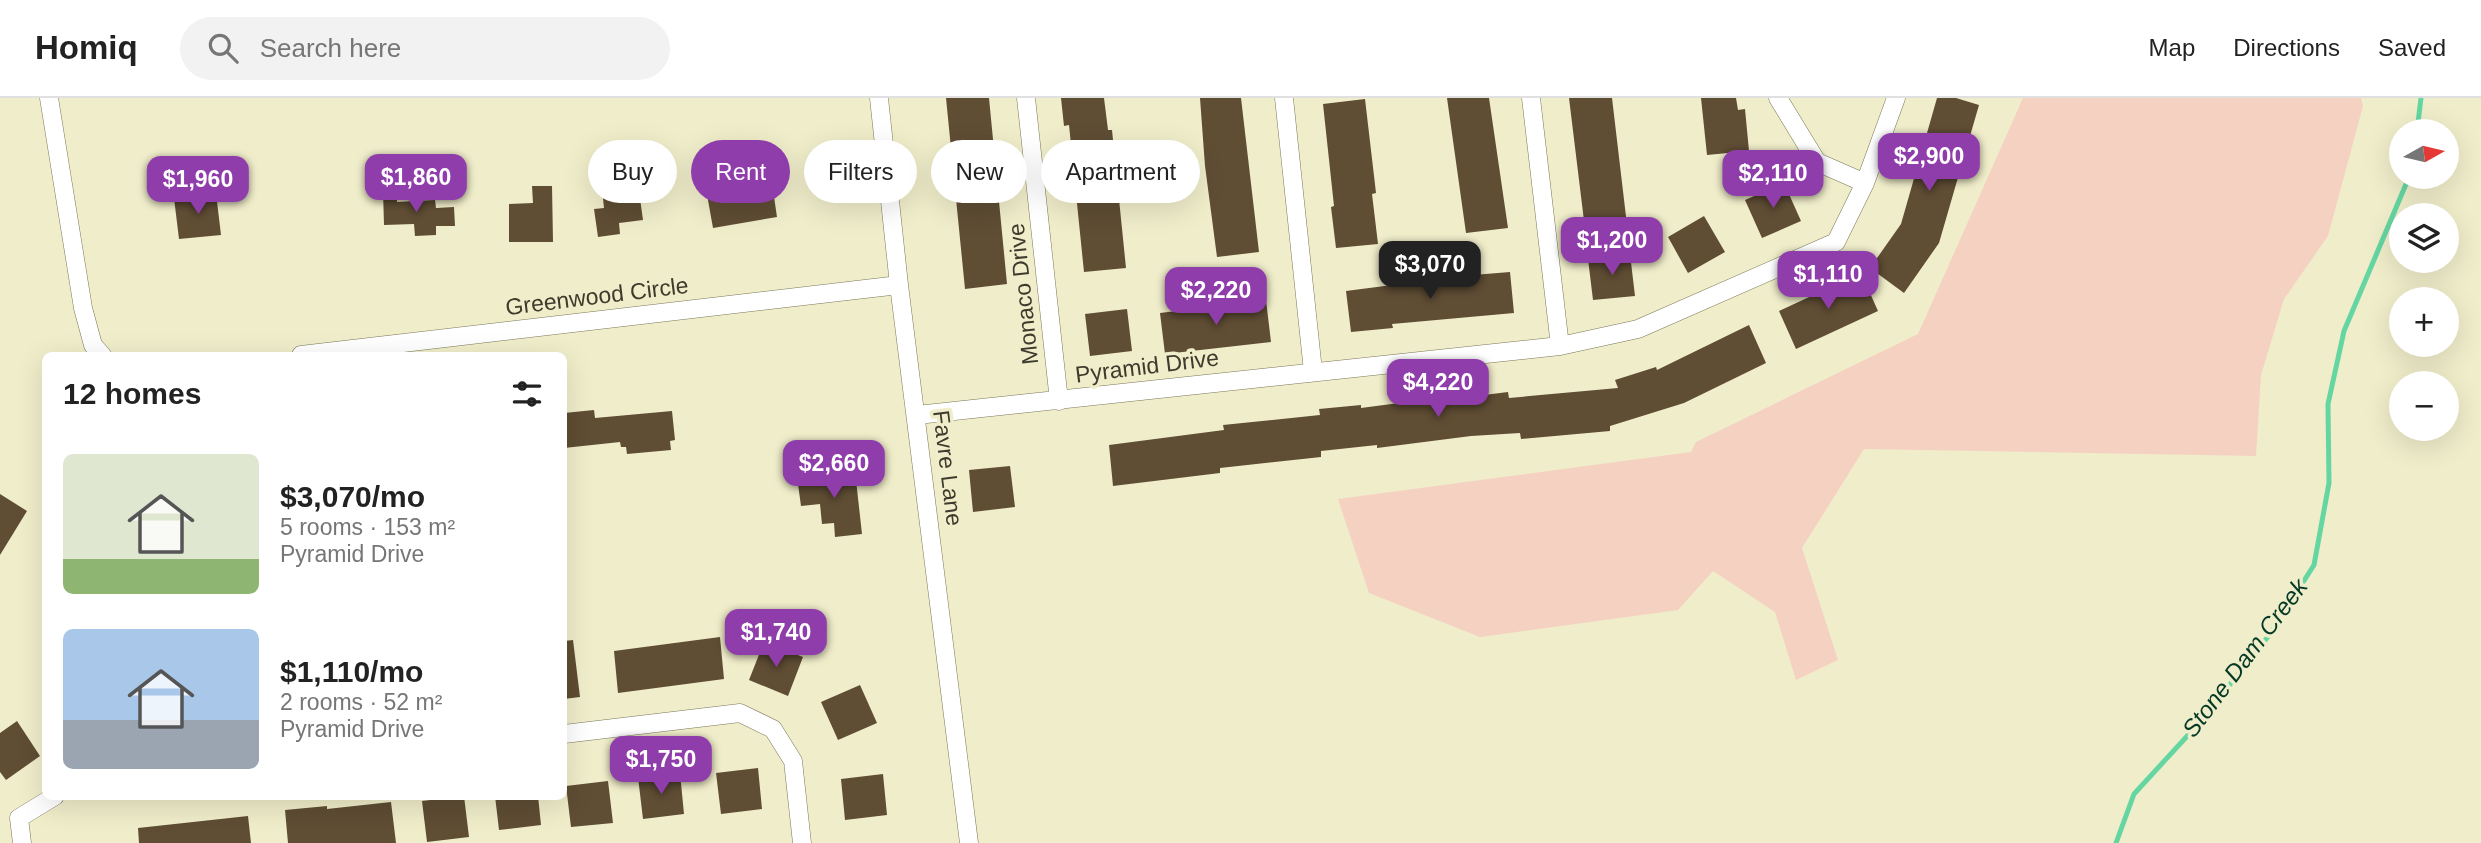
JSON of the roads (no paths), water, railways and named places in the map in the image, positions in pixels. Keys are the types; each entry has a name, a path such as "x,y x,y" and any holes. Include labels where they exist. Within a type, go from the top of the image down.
{"street":[{"path":"49,98 83,308 93,345 99,352"},
{"name":"Favre Lane","path":"879,98 899,285 969,843"},
{"name":"Monaco Drive","path":"1026,98 1059,401"},
{"path":"1284,98 1313,371"},
{"path":"1531,98 1560,346"},
{"path":"1778,98 1816,162 1865,183"},
{"name":"Pyramid Drive","path":"917,415 1560,346 1638,330 1836,242 1865,183 1896,98"},
{"name":"Greenwood Circle","path":"327,352 899,285"},
{"path":"567,734 740,713 773,729 793,761 802,843"},
{"path":"22,843 19,818 48,800"}],"waterway":[{"name":"Stone Dam Creek","path":"2418,119 2421,98"},
{"name":"Stone Dam Creek","path":"2116,843 2134,794 2201,721 2270,634 2314,565 2329,483 2328,404 2344,331 2404,189"}]}
